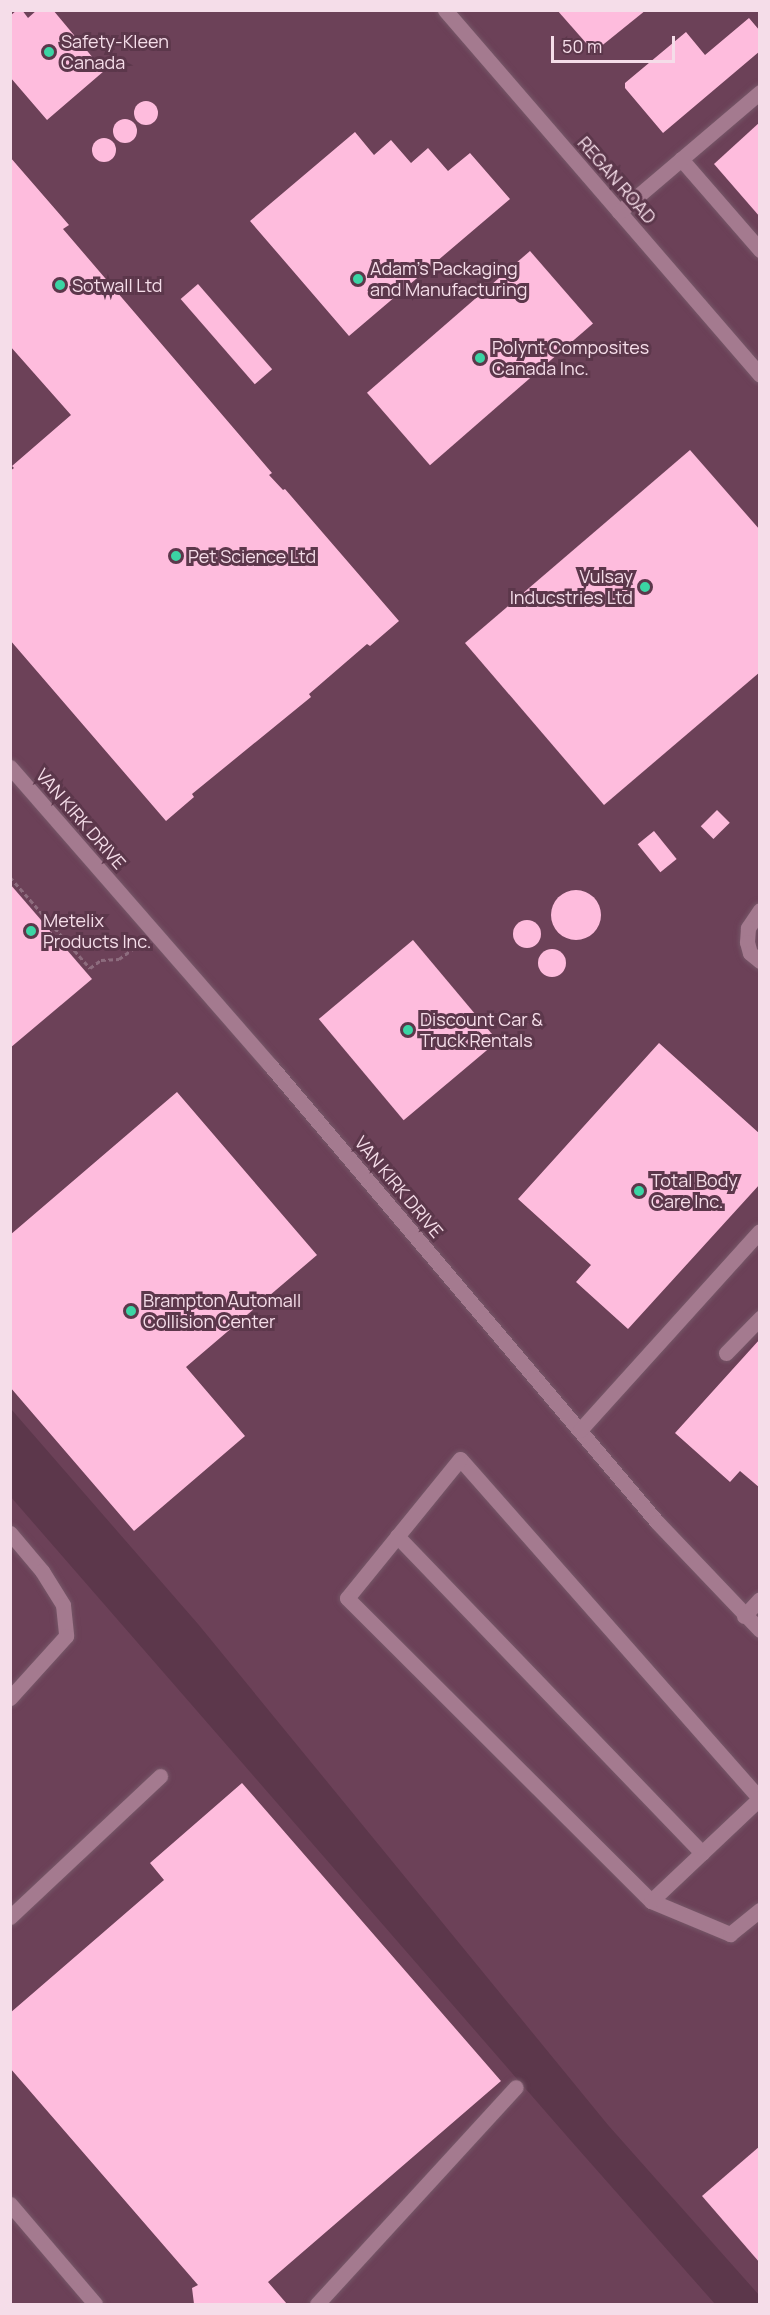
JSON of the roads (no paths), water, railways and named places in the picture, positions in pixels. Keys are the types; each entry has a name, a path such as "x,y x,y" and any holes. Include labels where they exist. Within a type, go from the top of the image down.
{"street":[{"name":"REGAN ROAD","path":"445,10 759,375"},
{"path":"619,212 759,92"},
{"path":"681,159 759,250"},
{"name":"VAN KIRK DRIVE","path":"10,767 155,933 657,1522 759,1630"},
{"path":"759,910 748,928 747,942 750,953 759,961"},
{"path":"579,1430 759,1231"},
{"path":"726,1353 759,1318"},
{"path":"651,1901 759,1799 460,1459 347,1598 651,1901 730,1934 759,1910"},
{"path":"10,1533 42,1571 63,1605 66,1636 10,1698"},
{"path":"397,1536 702,1852"},
{"path":"744,1616 759,1599"},
{"path":"10,1917 160,1776"},
{"path":"317,2304 516,2087"},
{"path":"10,2204 95,2304"}],"place":[{"name":"Safety-Kleen Canada","path":"49,52"},
{"name":"Adam's Packaging and Manufacturing","path":"358,279"},
{"name":"Sotwall Ltd","path":"60,285"},
{"name":"Polynt Composites Canada Inc.","path":"480,358"},
{"name":"Pet Science Ltd","path":"176,556"},
{"name":"Vulsay Inducstries Ltd","path":"645,587"},
{"name":"Metelix Products Inc.","path":"31,931"},
{"name":"Discount Car & Truck Rentals","path":"408,1030"},
{"name":"Total Body Care Inc.","path":"639,1191"},
{"name":"Brampton Automall Collision Center","path":"131,1311"}]}
